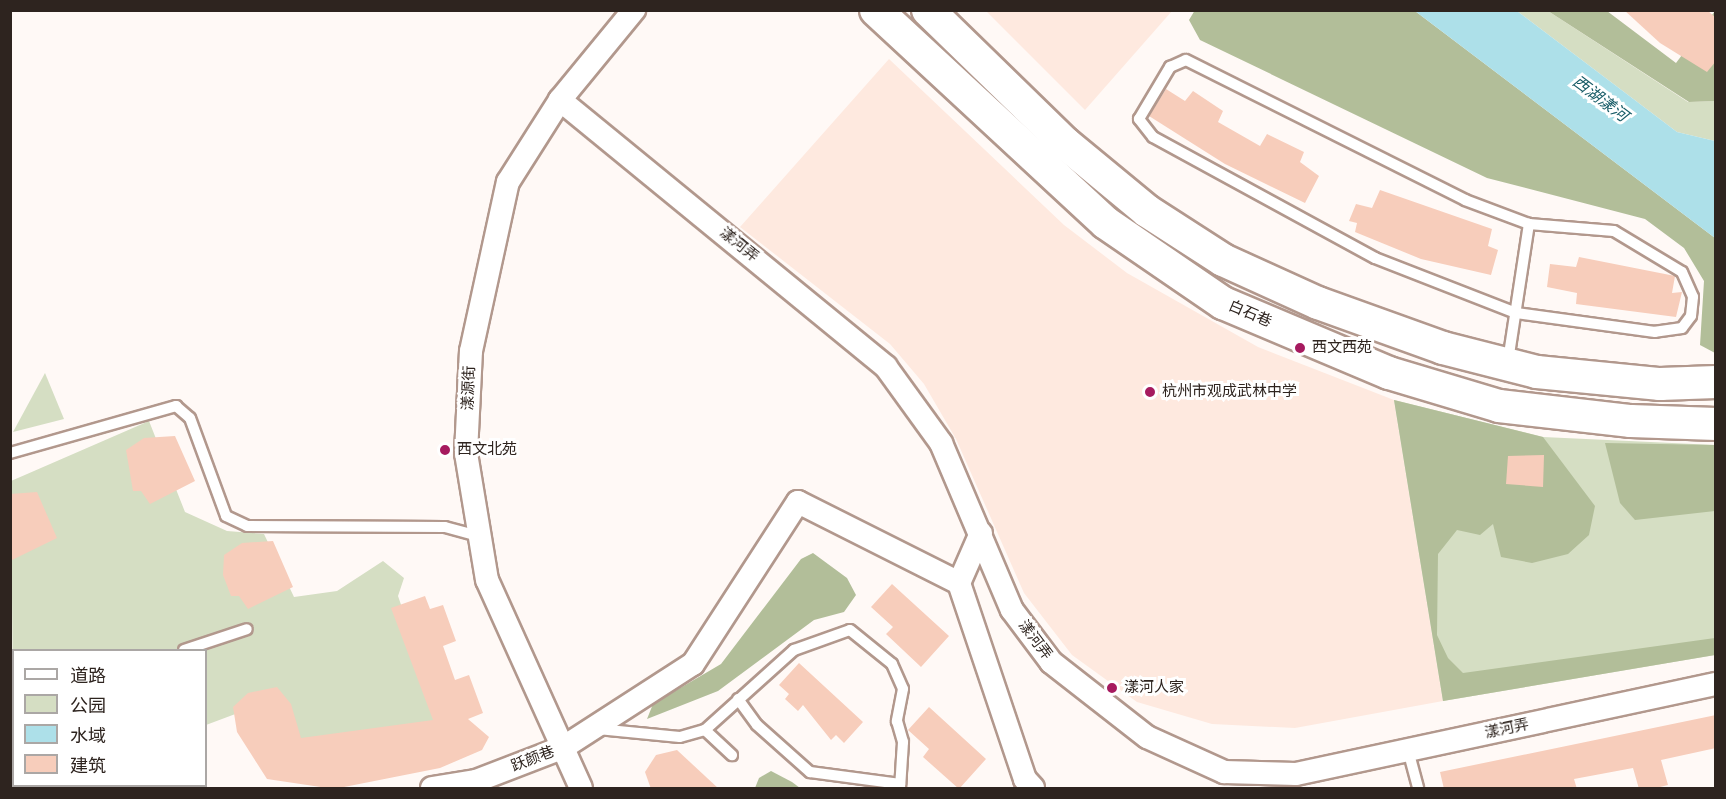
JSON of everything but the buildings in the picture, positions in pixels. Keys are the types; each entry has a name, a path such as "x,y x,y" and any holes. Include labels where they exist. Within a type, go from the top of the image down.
{"main road":[{"name":"白石巷","path":"876,10 1106,224 1223,303 1389,373 1499,406 1673,425 1716,424"},
{"path":"928,10 1075,152 1147,211 1223,261 1318,303 1443,348 1507,364 1660,384 1716,382"}],"street":[{"name":"漾源街","path":"581,789 564,747 520,662 487,580 466,453 471,351 480,300 508,182 560,100 634,10"},
{"name":"漾河弄","path":"560,100 886,367 941,443 1012,610 1052,662 1148,737 1224,772 1296,774 1716,684"},
{"name":"跃颜巷","path":"432,789 476,781 564,747 596,729 693,664 798,502 959,583"},
{"path":"981,533 959,583 1025,779 1033,789"},
{"path":"1242,789 1296,774"}],"lane":[{"path":"1186,60 1465,200 1529,224 1614,231 1655,252 1682,272 1693,297 1691,316 1682,328 1655,332 1516,313 1375,258 1153,137 1139,119 1170,67 1186,60"},
{"path":"1507,364 1529,224"},
{"path":"10,453 176,406 190,418 226,516 246,526 445,527 478,536"},
{"path":"190,649 247,629"},
{"path":"596,729 680,737 705,730 738,699 794,650 850,630 892,664 903,689 897,721 903,742 900,786 810,772 757,725 738,699"},
{"path":"705,730 732,755"},
{"path":"1408,750 1418,789"}],"shaded area":[{"path":"986,11 1172,11 1085,110"},
{"name":"杭州市观成武林中学","path":"889,59 1064,225 1127,273 1258,347 1394,400 1443,701 1295,728 1212,724 1137,702 1072,655 1024,593 956,439 924,384 890,344 740,227"}],"green space":[{"path":"1195,10 1415,11 1715,238 1715,353 1700,345 1704,281 1684,248 1645,219 1487,178 1200,40 1189,20"},
{"path":"1517,11 1548,11 1688,102 1715,101 1715,141 1677,132"},
{"path":"1548,11 1607,11 1676,63 1715,11 1715,101 1689,102"},
{"path":"45,373 64,419 13,432"},
{"path":"1394,400 1543,437 1715,445 1715,655 1443,701"},
{"path":"1394,400 1543,437 1595,506 1589,535 1568,554 1532,563 1501,557 1493,524 1480,535 1457,530 1438,554 1437,635 1448,658 1463,673 1715,638 1715,655 1443,701"},
{"path":"149,421 185,512 227,531 264,534 294,597 337,591 383,561 404,578 398,596 444,730 282,750 257,706 207,725 207,649 12,649 11,481"},
{"path":"1605,443 1715,445 1715,511 1635,520 1620,503"},
{"path":"813,553 847,578 856,595 844,612 814,620 718,691 647,719 653,704 721,664 801,559"},
{"path":"771,771 800,788 755,788 759,778"}],"water":[{"name":"西湖漾河","path":"1415,11 1517,11 1677,132 1715,141 1715,238"}],"place":[{"name":"西文西苑","path":"1300,348"},
{"name":"杭州市观成武林中学","path":"1150,392"},
{"name":"西文北苑","path":"445,450"},
{"name":"漾河人家","path":"1112,688"}]}
